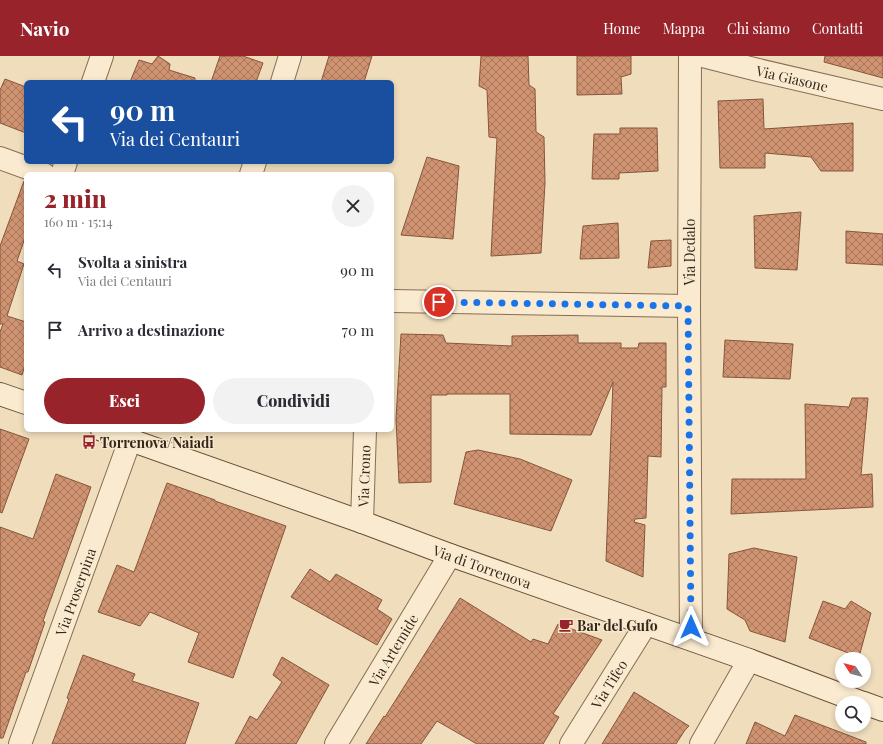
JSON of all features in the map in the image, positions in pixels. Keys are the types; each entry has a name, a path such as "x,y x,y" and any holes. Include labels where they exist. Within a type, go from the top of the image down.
{"street":[{"path":"94,80 102,56"},
{"path":"283,80 290,56"},
{"name":"Via Dedalo","path":"690,56 688,306 691,640"},
{"name":"Via Giasone","path":"703,56 883,99"},
{"path":"0,158 38,172"},
{"path":"394,301 688,306"},
{"path":"0,394 24,402"},
{"name":"Via di Torrenova","path":"108,432 362,522 450,555 749,660 845,696"},
{"name":"Via Crono","path":"362,522 364,432"},
{"name":"Via Proserpina","path":"20,744 130,440"},
{"name":"Via Artemide","path":"336,744 450,555"},
{"name":"Via Tifeo","path":"571,744 646,624"},
{"path":"701,744 749,660"},
{"name":"Via di Torrenova","path":"871,706 883,710"}],"building":[{"path":"158,56 170,64 169,70 195,78 195,80 131,80 139,60 152,64"},
{"path":"220,56 243,56 263,63 257,80 212,80"},
{"path":"329,56 372,56 365,80 322,80"},
{"path":"481,56 528,56 529,85 535,89 536,132 544,137 545,183 541,253 491,256 497,138 489,137 487,90 479,86"},
{"path":"577,56 631,56 631,74 621,77 622,94 577,95"},
{"path":"825,56 883,56 883,78 824,62"},
{"path":"5,79 24,86 24,132 0,123 0,90"},
{"path":"763,99 764,129 853,123 853,171 821,171 811,157 765,153 765,168 720,168 718,101"},
{"path":"620,128 657,128 658,171 619,173 619,179 592,179 594,134 620,134"},
{"path":"427,157 459,166 453,239 401,235"},
{"path":"24,181 24,241 17,261 24,264 7,316 24,321 24,368 22,375 0,367 0,332 3,324 0,324 0,246"},
{"path":"801,212 797,270 755,268 754,216"},
{"path":"618,223 619,258 580,259 583,226"},
{"path":"846,231 883,234 883,265 846,263"},
{"path":"671,240 671,266 648,268 651,241"},
{"path":"401,334 443,335 446,343 512,346 512,336 578,335 578,343 621,343 621,348 638,348 639,343 666,343 666,387 662,387 661,457 648,456 646,518 635,519 634,522 645,525 643,577 606,561 613,382 591,435 510,434 510,394 431,395 431,482 399,483 396,419"},
{"path":"725,340 793,344 790,379 723,377"},
{"path":"852,398 868,398 861,475 872,474 873,507 731,514 732,479 806,479 805,404 849,407"},
{"path":"0,429 29,439 2,513 0,512"},
{"path":"478,450 520,459 572,480 551,531 454,504 466,452"},
{"path":"56,474 91,487 43,621 45,622 28,672 26,672 3,738 0,738 0,527 33,539"},
{"path":"167,483 286,526 233,678 188,662 199,633 150,612 140,626 98,612 117,565 134,572"},
{"path":"754,548 797,557 785,642 750,631 745,620 727,609 729,554"},
{"path":"310,569 330,582 336,574 382,600 377,609 392,619 377,645 291,597"},
{"path":"460,598 531,642 533,639 548,644 558,624 602,640 553,714 559,717 543,744 477,744 437,721 421,744 366,744 384,716 385,717"},
{"path":"823,601 845,609 851,601 871,613 860,652 846,652 809,638"},
{"path":"83,655 135,674 132,681 199,703 185,744 52,744 69,699 67,698"},
{"path":"282,657 329,685 296,744 235,744 250,716 257,720 282,682 273,675"},
{"path":"634,692 689,726 676,744 602,744"},
{"path":"795,715 835,730 835,732 840,732 866,742 866,744 746,744 755,722 785,736"}],"place":[{"name":"Torrenova/Naiadi","path":"89,442"},
{"name":"Bar del Gufo","path":"566,625"}],"route":[{"path":"439,302 688,306 691,627"}]}
